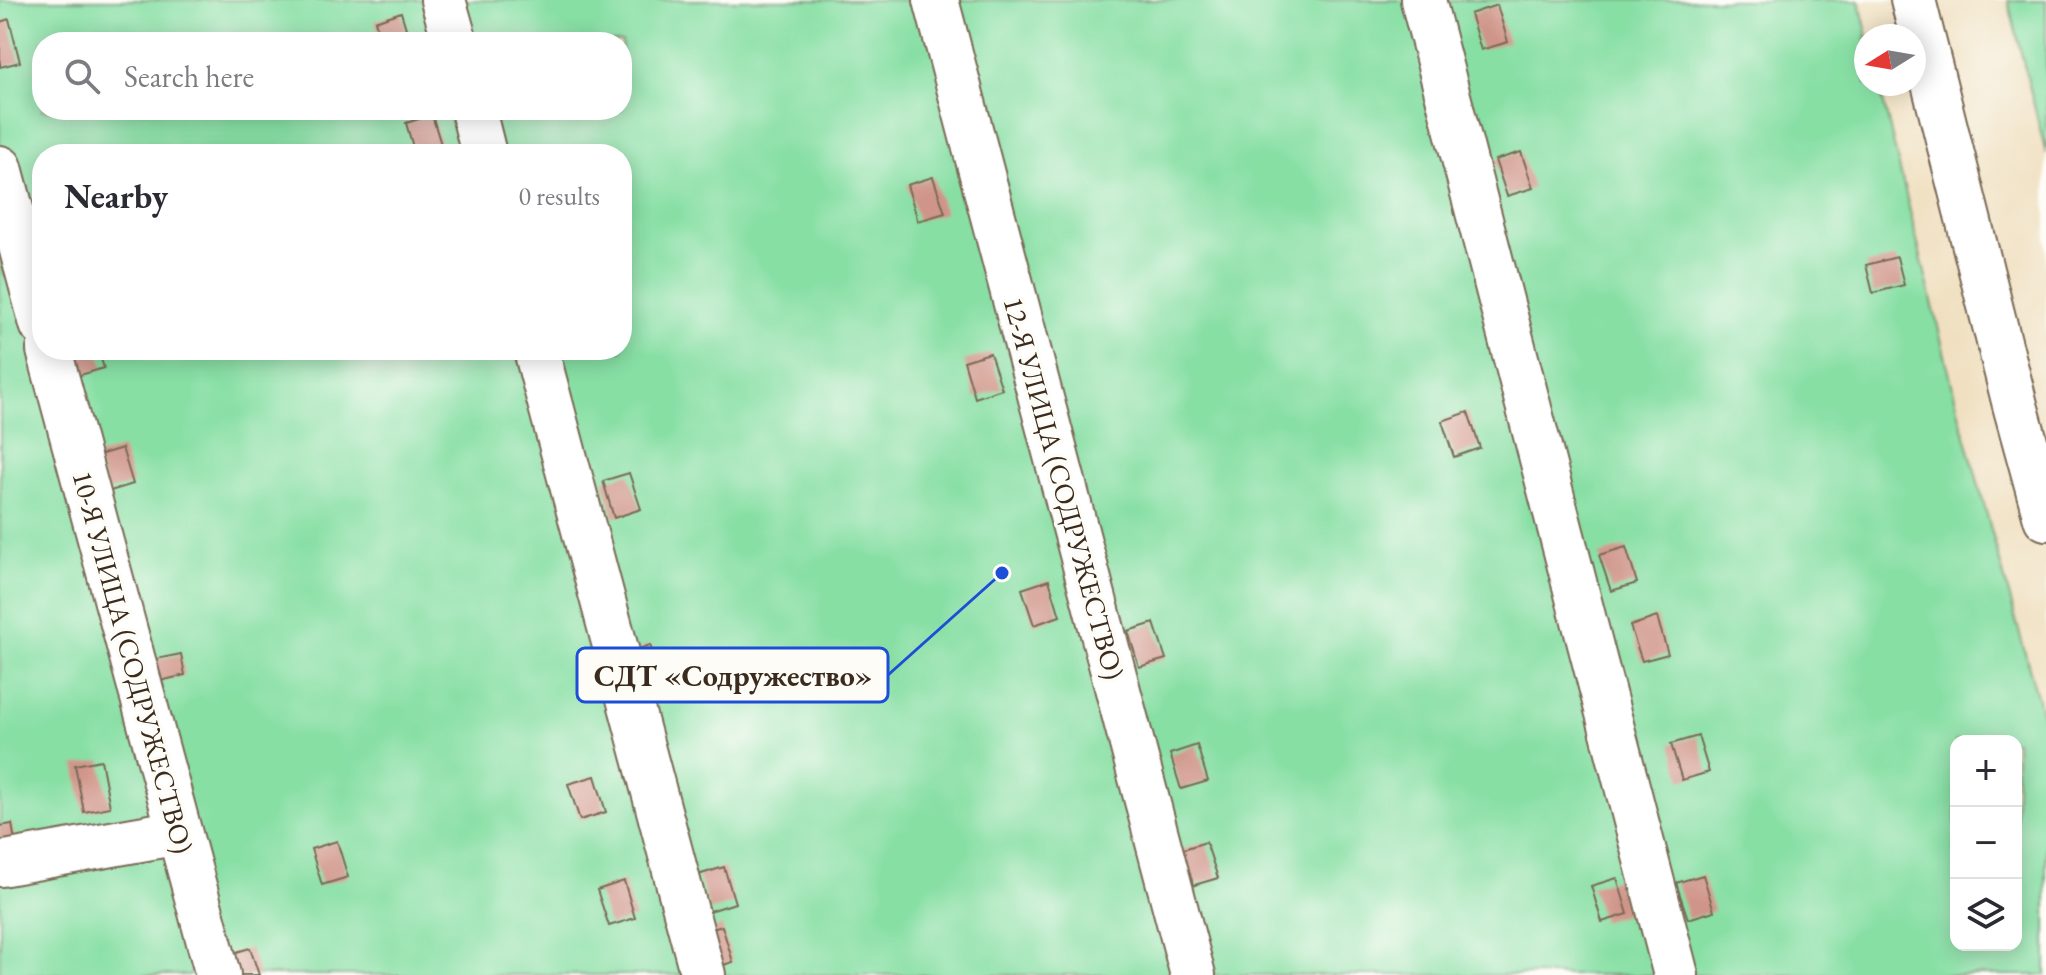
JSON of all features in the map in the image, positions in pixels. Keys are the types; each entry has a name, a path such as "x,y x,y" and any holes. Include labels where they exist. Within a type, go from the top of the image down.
{"lane":[{"path":"443,0 452,32"},
{"name":"12-Я УЛИЦА (СОДРУЖЕСТВО)","path":"936,0 1193,975"},
{"path":"1423,0 1676,975"},
{"path":"1922,2 2031,402 2046,518"},
{"path":"476,120 482,144"},
{"path":"0,168 32,287"},
{"name":"10-Я УЛИЦА (СОДРУЖЕСТВО)","path":"52,360 218,975"},
{"path":"539,360 703,975"},
{"path":"0,864 179,832"}],"green space":[{"path":"0,0 1859,0 1865,24 1854,24 1854,96 1882,96 1960,417 2046,729 2046,975 0,975"},
{"path":"2008,0 2046,0 2046,154"}],"building":[{"path":"1497,5 1508,42 1481,50 1470,14"},
{"path":"401,12 407,32 378,32 375,21"},
{"path":"9,19 20,62 0,67 0,22"},
{"path":"434,120 441,144 412,144 406,123"},
{"path":"1521,152 1533,188 1507,196 1495,160"},
{"path":"933,177 945,213 918,221 907,185"},
{"path":"1897,257 1904,285 1873,293 1866,265"},
{"path":"990,353 1002,389 975,398 964,361"},
{"path":"72,360 101,360 104,368 77,376"},
{"path":"1468,412 1480,448 1454,457 1442,421"},
{"path":"122,448 133,484 107,492 96,456"},
{"path":"629,473 641,509 614,518 603,481"},
{"path":"1626,547 1637,583 1611,591 1599,555"},
{"path":"1049,580 1060,616 1034,625 1022,589"},
{"path":"1657,617 1668,654 1642,661 1630,626"},
{"path":"1154,623 1166,659 1139,667 1128,631"},
{"path":"650,645 662,681 636,689 625,654"},
{"path":"181,654 185,675 152,683 147,661"},
{"path":"1698,736 1709,772 1682,780 1671,744"},
{"path":"1197,745 1208,781 1181,789 1170,754"},
{"path":"101,760 110,807 84,812 75,765"},
{"path":"595,776 606,812 580,820 568,784"},
{"path":"12,824 16,847 0,850 0,826"},
{"path":"337,841 348,877 322,885 311,849"},
{"path":"1206,842 1218,878 1191,886 1180,850"},
{"path":"724,867 735,903 710,911 698,875"},
{"path":"1703,875 1714,911 1688,919 1676,883"},
{"path":"1617,878 1628,914 1602,922 1591,886"},
{"path":"624,881 635,918 609,926 597,890"},
{"path":"722,926 733,962 707,970 696,934"},
{"path":"250,948 259,975 229,975 223,956"}],"place":[{"name":"СДТ «Содружество»","path":"1002,573"}]}
